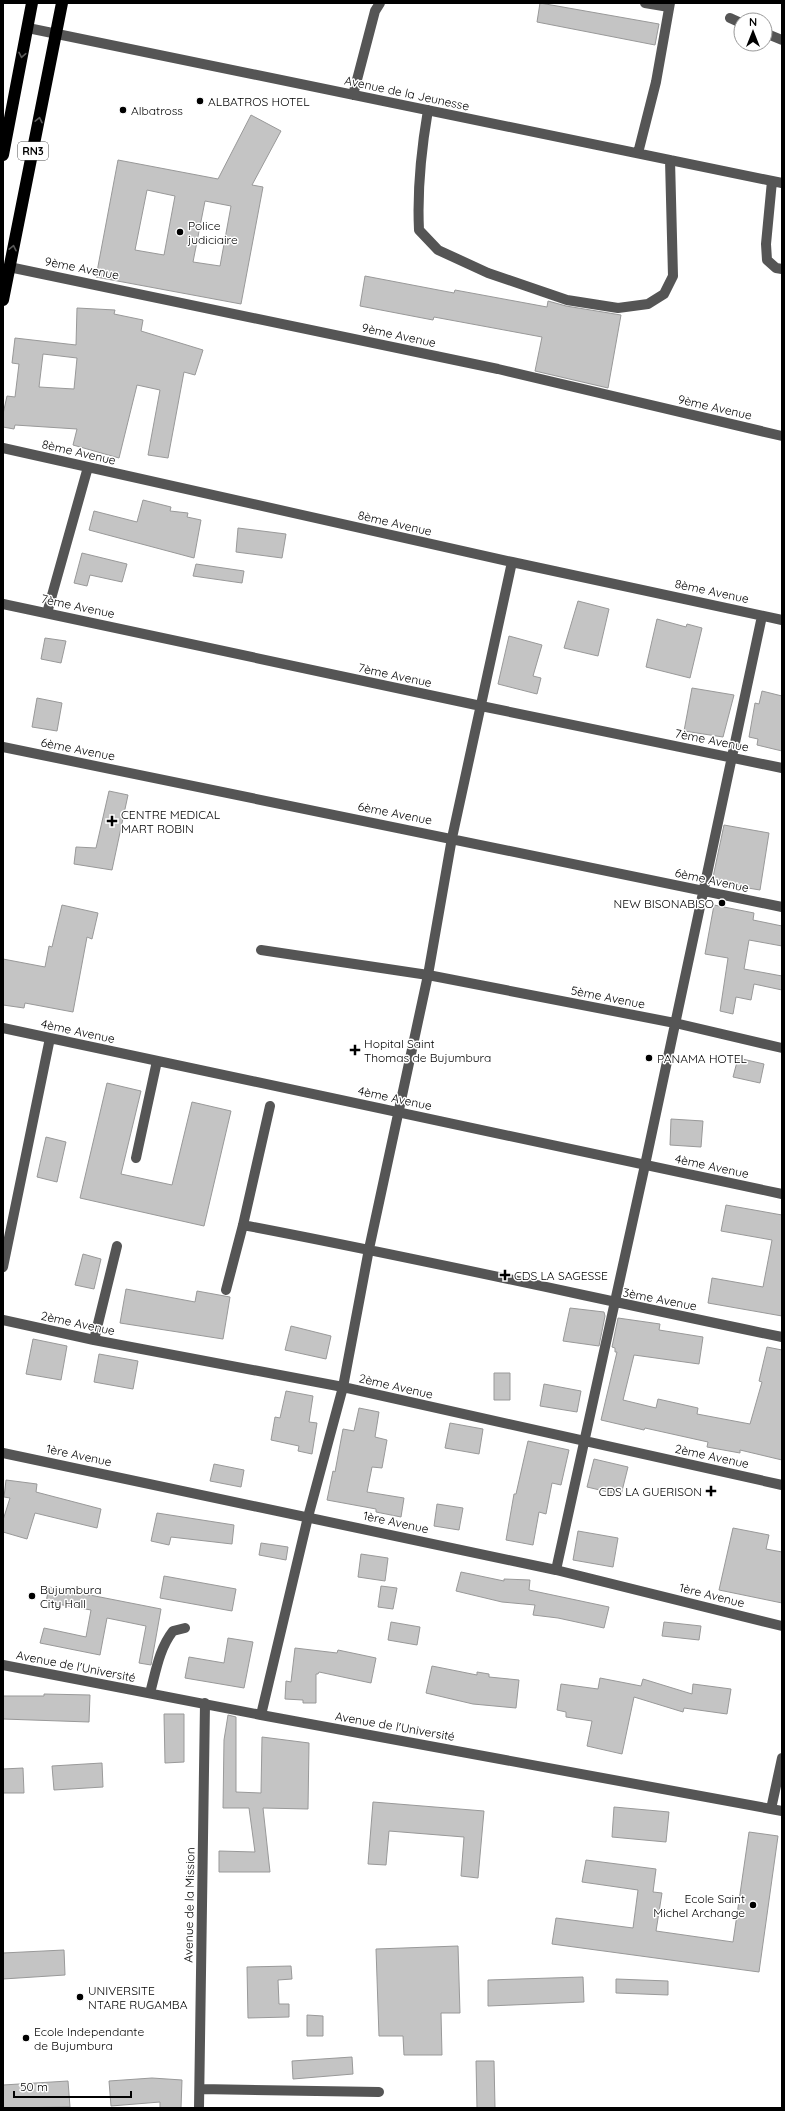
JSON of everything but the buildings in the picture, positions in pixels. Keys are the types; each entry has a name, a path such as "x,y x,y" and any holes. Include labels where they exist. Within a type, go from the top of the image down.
{"highway":[{"name":"RN3","path":"3,155 32,3"},
{"name":"RN3","path":"3,300 62,3"}],"street":[{"path":"353,95 375,11 380,3"},
{"path":"638,153 656,82 670,5 645,3"},
{"name":"Avenue de la Jeunesse","path":"28,28 777,182"},
{"path":"428,110 422,147 418,194 419,230 438,250 488,274 567,300 618,308 648,304 664,294 673,276 670,160"},
{"path":"777,182 766,244 767,260 776,268 782,269"},
{"name":"9ème Avenue","path":"9,266 498,370 782,436"},
{"name":"8ème Avenue","path":"3,448 512,562 782,620"},
{"path":"47,613 88,467"},
{"path":"261,1715 308,1517 343,1387 369,1249 400,1112 428,975 452,838 512,562"},
{"name":"7ème Avenue","path":"3,604 481,706 782,768"},
{"path":"556,1570 645,1165 762,616"},
{"name":"6ème Avenue","path":"3,747 782,907"},
{"name":"5ème Avenue","path":"261,950 428,975 675,1023 782,1048"},
{"name":"4ème Avenue","path":"3,1028 782,1194"},
{"path":"3,1267 50,1038"},
{"path":"136,1158 157,1060"},
{"path":"226,1290 243,1225 270,1106"},
{"name":"3ème Avenue","path":"243,1225 369,1249 614,1303 782,1337"},
{"path":"94,1340 117,1246"},
{"name":"2ème Avenue","path":"3,1320 94,1340 343,1387 583,1442 782,1485"},
{"name":"1ère Avenue","path":"3,1453 556,1570 782,1626"},
{"path":"150,1693 167,1638 173,1631 185,1628"},
{"name":"Avenue de l'Université","path":"3,1665 261,1715 782,1811"},
{"name":"Avenue de la Mission","path":"199,2108 205,1703"},
{"path":"771,1809 782,1758"},
{"path":"200,2089 379,2092"}],"place":[{"name":"ALBATROS HOTEL","path":"200,101"},
{"name":"Albatross","path":"123,110"},
{"name":"Police judiciaire","path":"180,232"},
{"name":"CENTRE MEDICAL MART ROBIN","path":"112,821"},
{"name":"NEW BISONABISO","path":"722,903"},
{"name":"Hopital Saint Thomas de Bujumbura","path":"355,1050"},
{"name":"PANAMA HOTEL","path":"649,1058"},
{"name":"CDS LA SAGESSE","path":"505,1275"},
{"name":"CDS LA GUERISON","path":"711,1491"},
{"name":"Bujumbura City Hall","path":"32,1596"},
{"name":"Ecole Saint Michel Archange","path":"753,1905"},
{"name":"UNIVERSITE NTARE RUGAMBA","path":"80,1997"},
{"name":"Ecole Independante de Bujumbura","path":"26,2038"}]}
